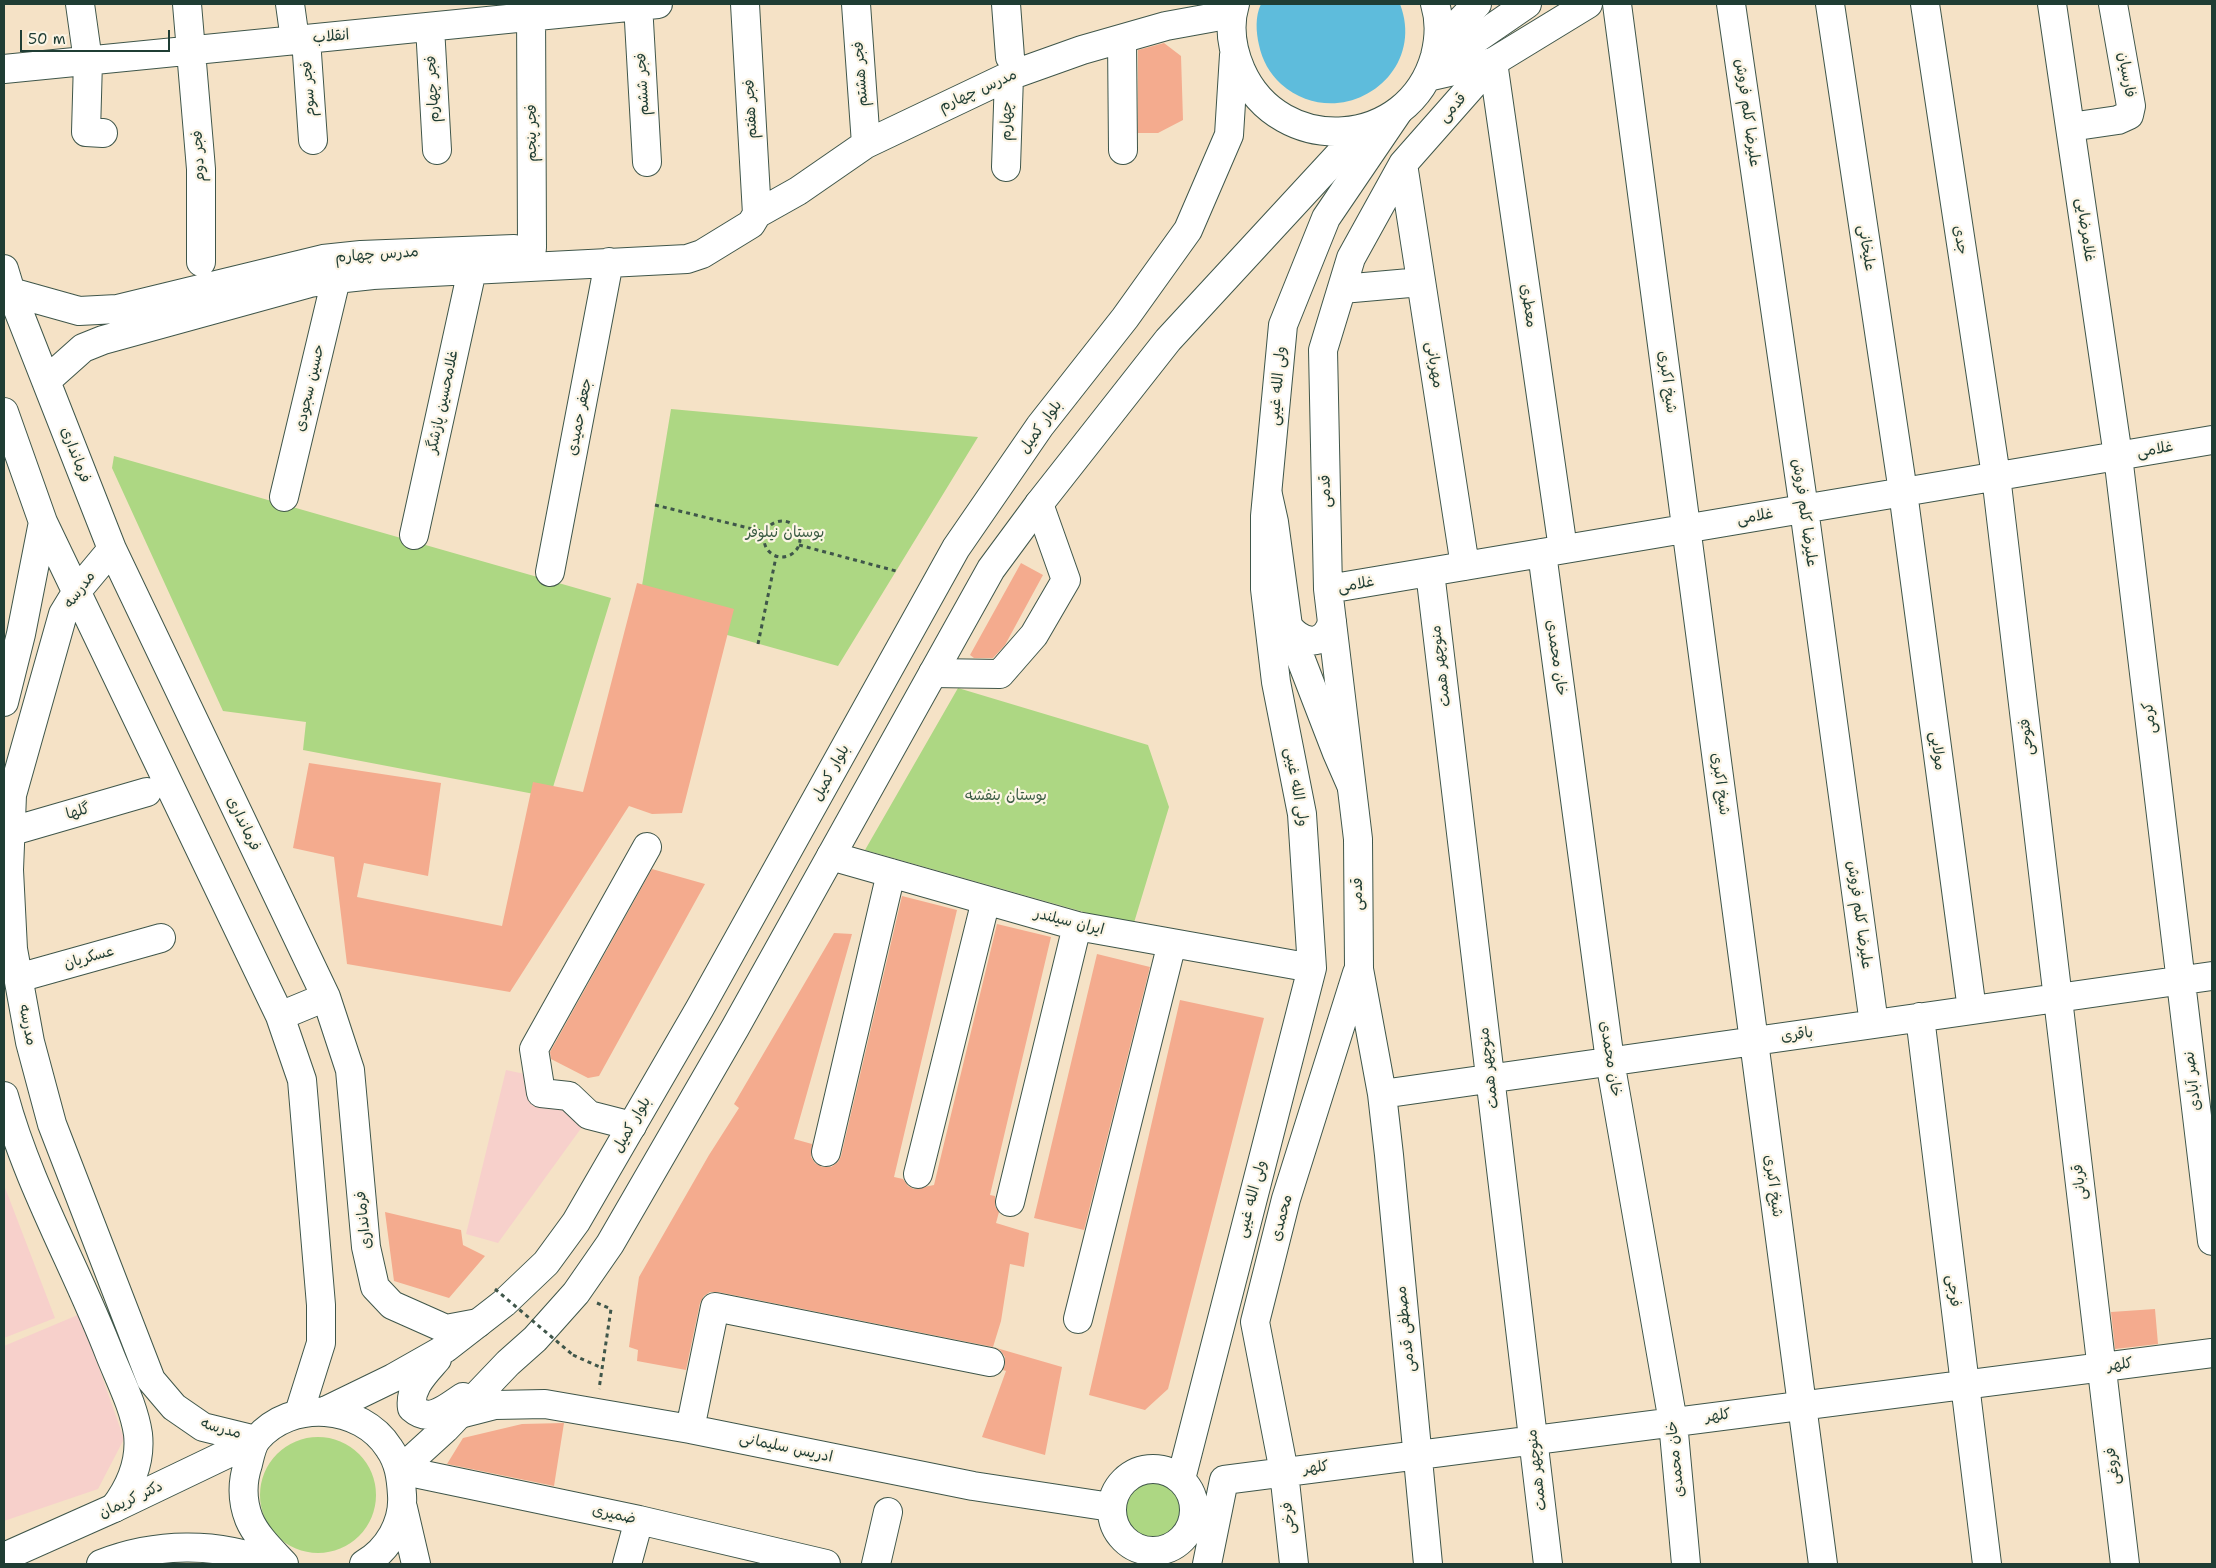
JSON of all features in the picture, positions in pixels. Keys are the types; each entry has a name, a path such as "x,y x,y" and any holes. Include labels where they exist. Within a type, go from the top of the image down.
{"street":[{"path":"80,4 88,60 86,132 103,133"},
{"name":"فجر دوم","path":"187,4 201,169 201,262"},
{"name":"فجر سوم","path":"290,4 300,40 313,140"},
{"name":"انقلاب","path":"4,69 300,40 428,15 645,4"},
{"name":"فجر ششم","path":"645,4 648,162"},
{"name":"فجر هفتم","path":"746,4 754,219"},
{"name":"فجر هشتم","path":"856,4 866,144"},
{"path":"1006,4 1009,66"},
{"path":"1233,9 1231,34 1234,55 1248,84 1269,109 1297,126 1329,133 1362,130 1381,123 1398,112 1417,93 1429,73 1438,44 1438,13 1435,4"},
{"path":"1438,44 1477,4"},
{"path":"1429,73 1527,4"},
{"path":"1429,73 1494,62 1588,4"},
{"name":"شیخ اکبری","path":"1617,4 1823,1564"},
{"name":"علیرضا کلم فروش","path":"1731,4 1804,509 1874,1024"},
{"name":"علیخانی","path":"1830,4 1903,492"},
{"name":"جدی","path":"1925,4 1996,476"},
{"name":"غلامرضایی","path":"2052,4 2118,456"},
{"name":"فارسیان","path":"2070,127 2118,120 2129,115 2132,106 2113,4"},
{"name":"مدرس چهارم","path":"46,381 83,348 103,340 310,283 336,279 472,270 687,259 702,254 866,144 1009,66 1122,39 1166,26 1203,12 1233,9"},
{"name":"فجر پنجم","path":"531,10 532,248"},
{"name":"فجر چهارم","path":"428,15 437,150"},
{"path":"1122,39 1123,150"},
{"name":"بلوار کمیل","path":"256,1440 275,1423 312,1412 393,1378 446,1348 504,1303 546,1263 576,1222 700,1008 956,548 1040,426 1125,318 1188,230 1229,136 1234,55"},
{"name":"قدمی","path":"1359,969 1358,839 1328,589 1323,350 1351,258 1403,164 1494,62"},
{"name":"معطری","path":"1494,62 1553,551"},
{"name":"چهارم","path":"1006,167 1009,66"},
{"name":"ولی الله غیبی","path":"1181,1479 1312,968 1302,814 1276,682 1265,589 1265,516 1283,325 1326,218 1398,112"},
{"path":"446,1348 416,1385 411,1398 412,1408 420,1416 430,1416 446,1407 508,1362 535,1339 576,1293 620,1226 735,1028 991,569 1039,504 1168,340 1362,130"},
{"name":"مهربانی","path":"1403,164 1465,566"},
{"name":"مدرس چهارم","path":"7,281 78,311 94,311 117,309 323,259 414,253 663,244 704,237 754,219"},
{"name":"جعفر حمیدی","path":"550,572 609,262"},
{"name":"غلامحسین پازشگر","path":"414,535 472,270"},
{"name":"حسین سجودی","path":"284,497 336,279"},
{"name":"فرمانداری","path":"7,281 112,549 326,997 350,1070 366,1247 375,1288 392,1305 446,1329 478,1323"},
{"path":"1342,289 1421,282"},
{"path":"4,412 43,522 280,1016 302,1080 321,1304 321,1343 312,1412 350,1416 372,1429 389,1447 400,1470 403,1508 416,1564"},
{"name":"غلامی","path":"1328,589 2212,440"},
{"name":"کرمی","path":"2118,456 2181,980"},
{"name":"فتوحی","path":"1996,476 2058,998"},
{"name":"مولایی","path":"1903,492 1972,1010"},
{"path":"1268,495 1274,522 1288,626 1351,785"},
{"path":"933,673 1000,674 1034,635 1066,580 1039,504"},
{"path":"4,702 21,634 43,522"},
{"name":"مدرسه","path":"112,549 77,591 63,614 8,795 13,949 30,1042 52,1124 151,1380 174,1407 204,1427 256,1440"},
{"name":"خان محمدی","path":"1553,551 1610,1061 1673,1422 1686,1564"},
{"name":"منوچهر همت","path":"1430,572 1548,1564"},
{"path":"1288,626 1299,638 1312,641 1324,636 1332,623"},
{"name":"گلها","path":"9,832 147,792"},
{"path":"632,1126 589,1115 569,1096 541,1094 534,1049 647,847"},
{"name":"ایران سیلندر","path":"831,856 1077,926 1312,968"},
{"path":"826,1152 892,873"},
{"path":"918,1174 986,900"},
{"path":"1010,1202 1077,926"},
{"name":"عسکریان","path":"18,978 161,938"},
{"path":"1078,1319 1172,943"},
{"name":"مصطفی قدمی","path":"1359,969 1382,1094 1419,1455 1428,1564"},
{"name":"محمدی","path":"1284,1472 1255,1322 1286,1199 1359,969"},
{"name":"باقری","path":"1382,1094 2212,976"},
{"name":"نصر آبادی","path":"2181,980 2212,1241"},
{"path":"280,1016 326,997"},
{"name":"قربانی","path":"2058,998 2102,1367"},
{"name":"فرجی","path":"1920,1017 1987,1564"},
{"path":"4,1096 9,1140 96,1318 133,1415 138,1435 136,1467 124,1495 114,1508"},
{"path":"690,1429 715,1308 990,1362"},
{"name":"کلهر","path":"1207,1564 1224,1480 2212,1353"},
{"path":"400,1470 460,1414 508,1362"},
{"name":"فروغی","path":"2102,1367 2125,1564"},
{"name":"ادریس سلیمانی","path":"460,1414 494,1405 544,1404 690,1429 973,1486 1111,1506"},
{"path":"256,1440 242,1482 244,1499 249,1520 265,1543 284,1564"},
{"name":"دکتر کریمان","path":"4,1556 114,1508 256,1440"},
{"path":"1157,1468 1170,1472 1181,1479 1189,1489 1194,1502 1194,1516 1190,1530 1167,1556 1155,1551 1141,1550 1128,1544 1118,1534 1112,1521 1111,1506 1114,1494 1121,1482 1138,1471 1157,1468"},
{"name":"ضمیری","path":"400,1470 639,1520 826,1564"},
{"name":"فرخی","path":"1284,1472 1294,1564"},
{"path":"364,1564 375,1558 393,1535 403,1508"},
{"path":"876,1564 888,1512"},
{"path":"627,1564 639,1520"},
{"path":"100,1564 121,1556 160,1549 199,1547 251,1555 272,1564"}],"path":[{"path":"655,505 765,532"},
{"path":"785,521 791,523 799,533 799,545 787,557 776,556 766,550 763,538 765,532 772,523 785,521"},
{"path":"799,545 896,571"},
{"path":"758,644 776,556"},
{"path":"495,1289 574,1356 602,1368"},
{"path":"576,1293 611,1309 596,1412"}],"shaded area":[{"path":"506,1070 539,1077 582,1127 498,1243 466,1234"},
{"path":"4,1185 55,1318 4,1338"},
{"path":"80,1314 124,1439 98,1489 4,1521 4,1346"}],"green space":[{"name":"بوستان نیلوفر","path":"671,409 978,437 838,666 638,610"},
{"path":"114,456 611,598 550,797 303,750 306,722 223,711 112,468"},
{"name":"بوستان بنفشه","path":"958,688 1148,745 1169,807 1133,926 865,850"},
{"path":"318,1437 340,1441 359,1454 372,1473 376,1495 372,1517 359,1536 340,1549 318,1553 296,1549 277,1536 264,1517 260,1495 264,1473 277,1454 296,1441"},
{"path":"1155,1480 1171,1485 1176,1489 1180,1494 1185,1510 1180,1526 1176,1531 1171,1535 1155,1540 1139,1535 1134,1531 1130,1526 1125,1510 1130,1494 1134,1489 1139,1485"}],"water":[{"path":"1261,4 1400,4 1405,30 1401,54 1390,75 1373,90 1352,100 1328,103 1304,98 1281,84 1273,76 1264,61 1260,51 1257,29 1257,19"}],"building":[{"path":"1164,43 1181,56 1183,120 1158,133 1138,133 1138,50"},
{"path":"1021,563 1043,575 1005,645 993,658 974,658 970,655"},
{"path":"637,583 734,609 682,813 652,814 629,806 510,992 347,964 334,857 293,848 309,763 441,783 428,876 364,863 357,897 502,926 533,782 583,792"},
{"path":"652,869 705,884 599,1076 588,1078 551,1059 550,1052"},
{"path":"902,896 957,910 894,1177 903,1179 908,1186 914,1189 934,1185 997,924 1051,937 990,1195 995,1196 995,1206 999,1212 996,1223 1029,1233 1024,1267 1010,1264 1001,1321 993,1347 718,1292 710,1292 704,1296 700,1303 686,1370 637,1361 638,1350 629,1347 639,1277 709,1155 739,1108 734,1104 834,933 852,934 794,1139 812,1144 811,1157 815,1163 822,1167 831,1167 838,1162 841,1156"},
{"path":"1097,954 1150,967 1084,1230 1034,1218"},
{"path":"1180,1000 1264,1018 1168,1389 1145,1410 1089,1395"},
{"path":"385,1212 461,1230 463,1245 485,1256 449,1298 394,1281"},
{"path":"2155,1309 2158,1344 2115,1349 2111,1312"},
{"path":"993,1347 1062,1367 1045,1455 982,1437 1006,1371 1003,1370 1005,1357 1000,1350"},
{"path":"564,1423 554,1486 447,1464 463,1438 522,1424"}]}
